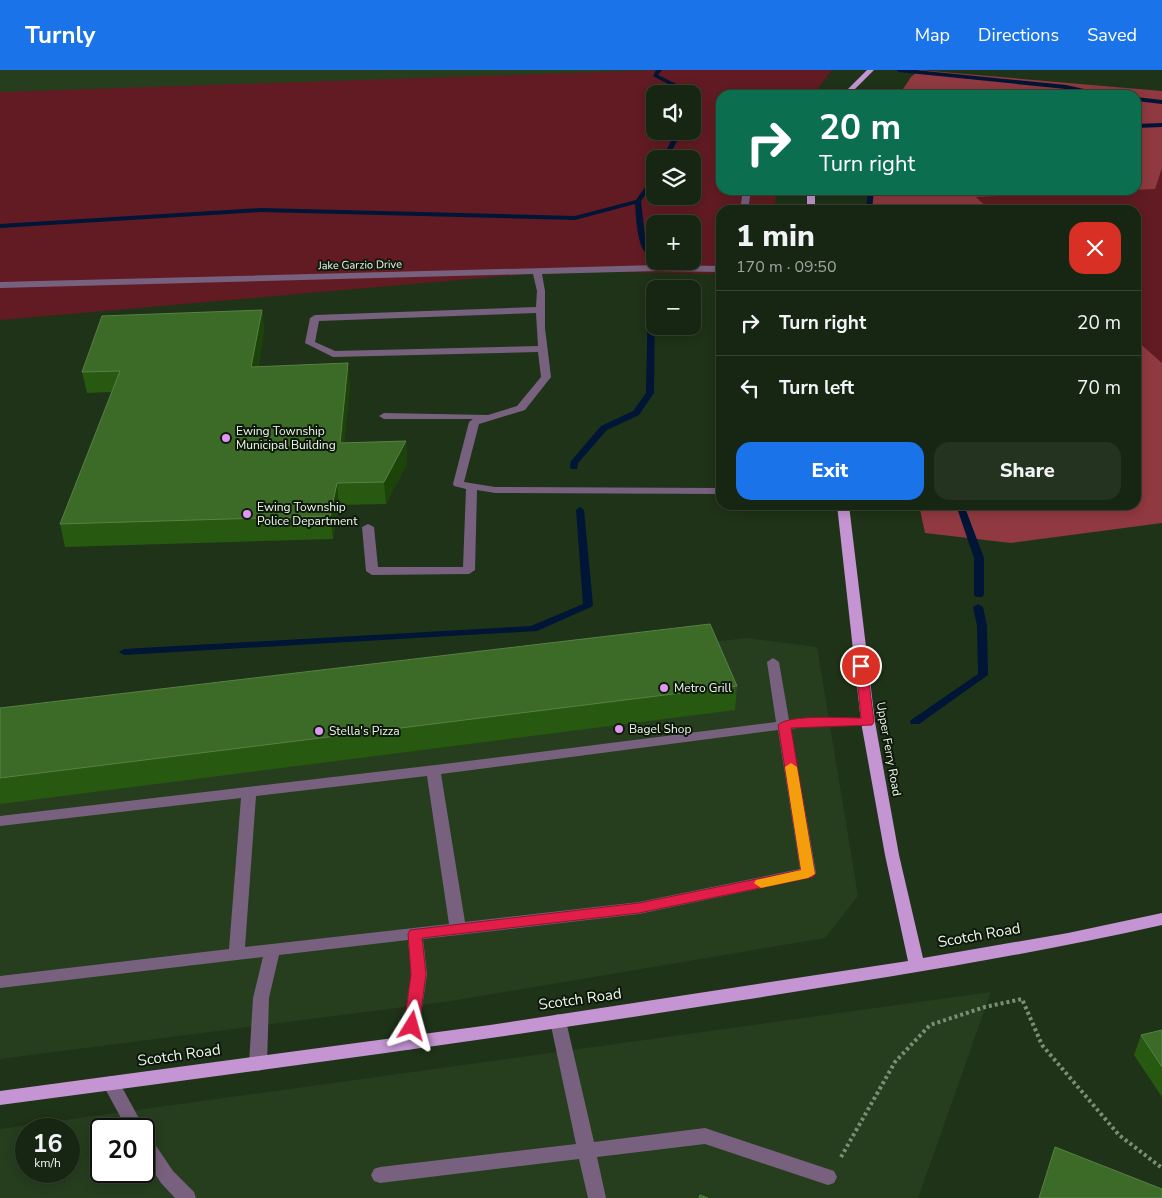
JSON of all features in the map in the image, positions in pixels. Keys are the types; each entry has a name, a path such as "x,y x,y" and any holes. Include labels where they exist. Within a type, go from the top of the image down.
{"main road":[{"path":"850,90 871,70"},
{"name":"Upper Ferry Road","path":"844,510 868,722 892,856 917,965"},
{"name":"Scotch Road","path":"0,1098 258,1064 558,1021 917,965 1120,929 1162,919"}],"lane":[{"name":"Jake Garzio Drive","path":"0,285 716,269"},
{"path":"536,272 541,291 540,310 546,377 521,408 474,422 458,484 496,490 716,491"},
{"path":"540,310 315,318 310,343 333,354 543,350"},
{"path":"384,416 494,416"},
{"path":"368,527 372,571 469,570 472,486"},
{"path":"0,982 639,908 808,874 773,662"},
{"path":"0,821 433,770 810,722 868,722"},
{"path":"433,770 458,929"},
{"path":"237,954 249,792"},
{"path":"410,1043 419,974 415,934"},
{"path":"258,1064 261,998 273,949"},
{"path":"558,1021 597,1198"},
{"path":"111,1083 130,1118"},
{"path":"380,1175 705,1136 828,1177"},
{"path":"155,1158 167,1176 187,1198"}],"path":[{"path":"828,1177 860,1127 895,1062 930,1025 985,1007 1022,999 1042,1045 1119,1135 1162,1168"}],"shaded area":[{"path":"0,70 724,70 0,93"},
{"path":"658,70 832,70 817,90 716,90 716,195 776,195 775,205 716,205 716,274 562,271 0,320 0,92"},
{"path":"919,70 1162,91 1162,168 1155,189 1141,190 1141,90 902,90 911,77"},
{"path":"1162,168 1162,363 1141,344 1141,205 985,205 976,197 1141,195 1141,190 1154,189"},
{"path":"870,195 1021,195 976,197 985,205 871,205"},
{"path":"1141,344 1162,363 1162,523 1011,543 925,533 920,510 1141,510"},
{"path":"747,638 817,647 858,896 825,938 451,1001 0,1059 0,724"},
{"path":"991,992 918,1198 0,1198 0,1129 15,1127 15,1183 80,1183 80,1118"}],"building":[{"name":"Ewing Township Municipal Building","path":"262,310 251,367 348,363 340,443 406,441 384,482 337,483 330,516 60,524 120,371 82,372 102,316"},
{"path":"710,624 737,686 0,778 0,708"},
{"path":"1162,1030 1162,1067 1141,1035"},
{"path":"1055,1147 1162,1189 1162,1198 1039,1198"}],"waterway":[{"path":"659,70 655,75 674,85"},
{"path":"899,70 1082,90"},
{"path":"1141,100 1162,102"},
{"path":"1141,126 1162,125"},
{"path":"670,150 674,140"},
{"path":"638,201 646,190"},
{"path":"870,195 870,205"},
{"path":"0,226 261,210 575,218 638,201"},
{"path":"638,201 642,237 646,248"},
{"path":"574,467 574,463 604,428 636,413 650,393 651,335"},
{"path":"124,652 533,629 588,605 580,510"},
{"path":"962,510 979,558 979,595"},
{"path":"915,722 983,675 982,626 978,607"}],"slow traffic":[{"path":"761,883 808,874 791,767"}],"place":[{"name":"Ewing Township Municipal Building","path":"226,438"},
{"name":"Ewing Township Police Department","path":"247,514"},
{"name":"Metro Grill","path":"664,688"},
{"name":"Bagel Shop","path":"619,729"},
{"name":"Stella's Pizza","path":"319,731"}],"route":[{"path":"412,1026 419,974 415,934 639,908 808,874 784,725 810,722 868,722 861,666"}]}
